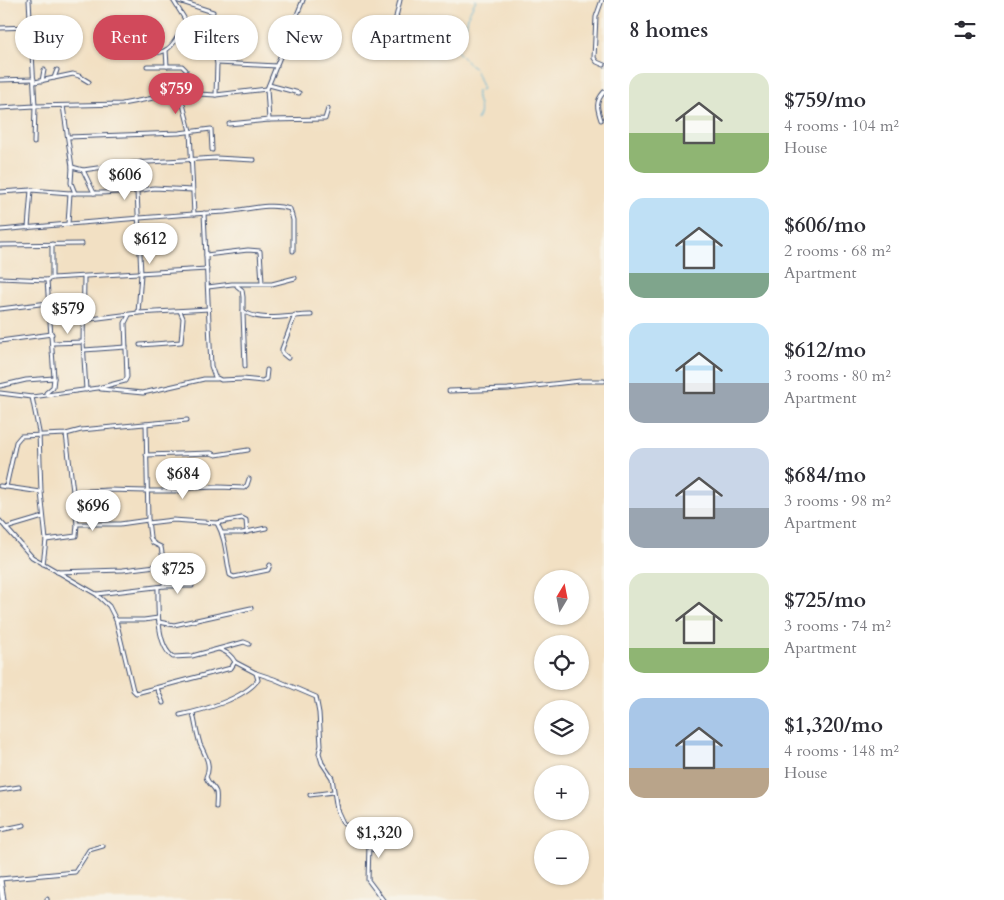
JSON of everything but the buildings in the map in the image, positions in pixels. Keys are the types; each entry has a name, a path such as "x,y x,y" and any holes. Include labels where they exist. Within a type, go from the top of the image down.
{"main road":[{"path":"0,880 3,900"}],"street":[{"path":"29,0 30,15"},
{"path":"175,0 213,12"},
{"path":"175,0 183,15"},
{"path":"269,120 268,87 303,0"},
{"path":"396,15 400,0"},
{"path":"602,0 596,17 594,58 597,62 604,65"},
{"path":"0,28 15,28"},
{"path":"167,66 166,50 175,40"},
{"path":"32,60 35,106 34,142"},
{"path":"216,95 217,60"},
{"path":"217,63 277,66"},
{"path":"147,66 183,66 186,70"},
{"path":"42,81 44,70"},
{"path":"54,79 57,70"},
{"path":"0,80 42,81 73,74 89,82"},
{"path":"0,108 122,104 180,93 216,95 268,87 298,93"},
{"path":"601,120 597,103 604,92"},
{"path":"180,93 190,131 194,214"},
{"path":"63,106 72,167 71,183 75,193"},
{"path":"229,124 269,120 325,119 328,110"},
{"path":"68,137 211,129 212,150"},
{"path":"72,167 83,170 141,162 216,158 254,160"},
{"path":"141,162 143,180"},
{"path":"83,170 94,193"},
{"path":"0,192 31,190 94,193 137,191 154,188 192,190"},
{"path":"28,228 31,190"},
{"path":"137,191 141,274 138,313"},
{"path":"68,224 70,193"},
{"path":"0,230 138,217 243,211 265,206 283,206 290,209 293,220 293,251"},
{"path":"204,213 211,366 217,379"},
{"path":"52,244 52,278"},
{"path":"0,245 82,244"},
{"path":"206,255 248,250 260,251 262,283"},
{"path":"0,278 47,280 52,278 207,270"},
{"path":"84,277 83,342 86,390"},
{"path":"208,287 272,284 295,278"},
{"path":"45,394 52,387 54,378 47,280"},
{"path":"236,285 242,290 245,366"},
{"path":"0,309 48,303"},
{"path":"83,320 138,313 209,309"},
{"path":"140,345 181,342 183,322 180,311"},
{"path":"243,311 248,314 265,317 311,315"},
{"path":"0,393 32,397 98,388 127,379 125,323 129,315"},
{"path":"288,358 282,353 282,349 295,315"},
{"path":"0,341 52,334"},
{"path":"53,343 83,342"},
{"path":"84,350 126,347"},
{"path":"98,388 143,393 204,379 262,381 266,379 267,370"},
{"path":"0,386 26,380 54,378"},
{"path":"449,391 508,389 580,381 604,381"},
{"path":"32,397 39,436 40,492 46,540 43,564"},
{"path":"6,487 21,436 66,434 81,430 187,420"},
{"path":"146,424 148,522 150,537 153,543 161,547 164,565 164,586"},
{"path":"46,540 76,536 77,524 66,434"},
{"path":"146,455 212,453 216,455 248,450"},
{"path":"73,492 109,490 146,492 182,491 190,488 244,488 249,479"},
{"path":"0,486 40,492"},
{"path":"6,528 24,521 43,517"},
{"path":"77,524 120,524 173,520 218,523 242,518 246,520 247,532"},
{"path":"0,521 32,557 96,594 109,606 116,620 133,690 136,693 231,668 235,662"},
{"path":"218,523 227,549 230,574 234,577 262,572 268,570 270,565"},
{"path":"222,534 266,528"},
{"path":"57,572 123,570 164,565"},
{"path":"96,594 158,586 192,586"},
{"path":"158,586 158,620 163,639 170,655 173,657 192,656 244,642 249,644"},
{"path":"116,620 158,620 174,626 251,608"},
{"path":"219,649 230,654 235,662 256,673 316,697 320,713 321,745 319,753 332,778 333,792 340,818 370,848 376,851 378,846 384,842"},
{"path":"180,715 193,713 220,704 248,690 258,680 256,673"},
{"path":"157,688 163,703"},
{"path":"193,713 200,744 207,756 207,782 217,793 216,807"},
{"path":"0,790 19,787"},
{"path":"310,795 333,792"},
{"path":"0,830 24,825"},
{"path":"0,880 75,872 89,850 103,846"},
{"path":"370,848 368,855 368,880 384,900"}],"waterway":[{"path":"476,0 469,13 464,35 457,47 462,57 475,69 483,89 477,91 480,108 477,120"}]}
